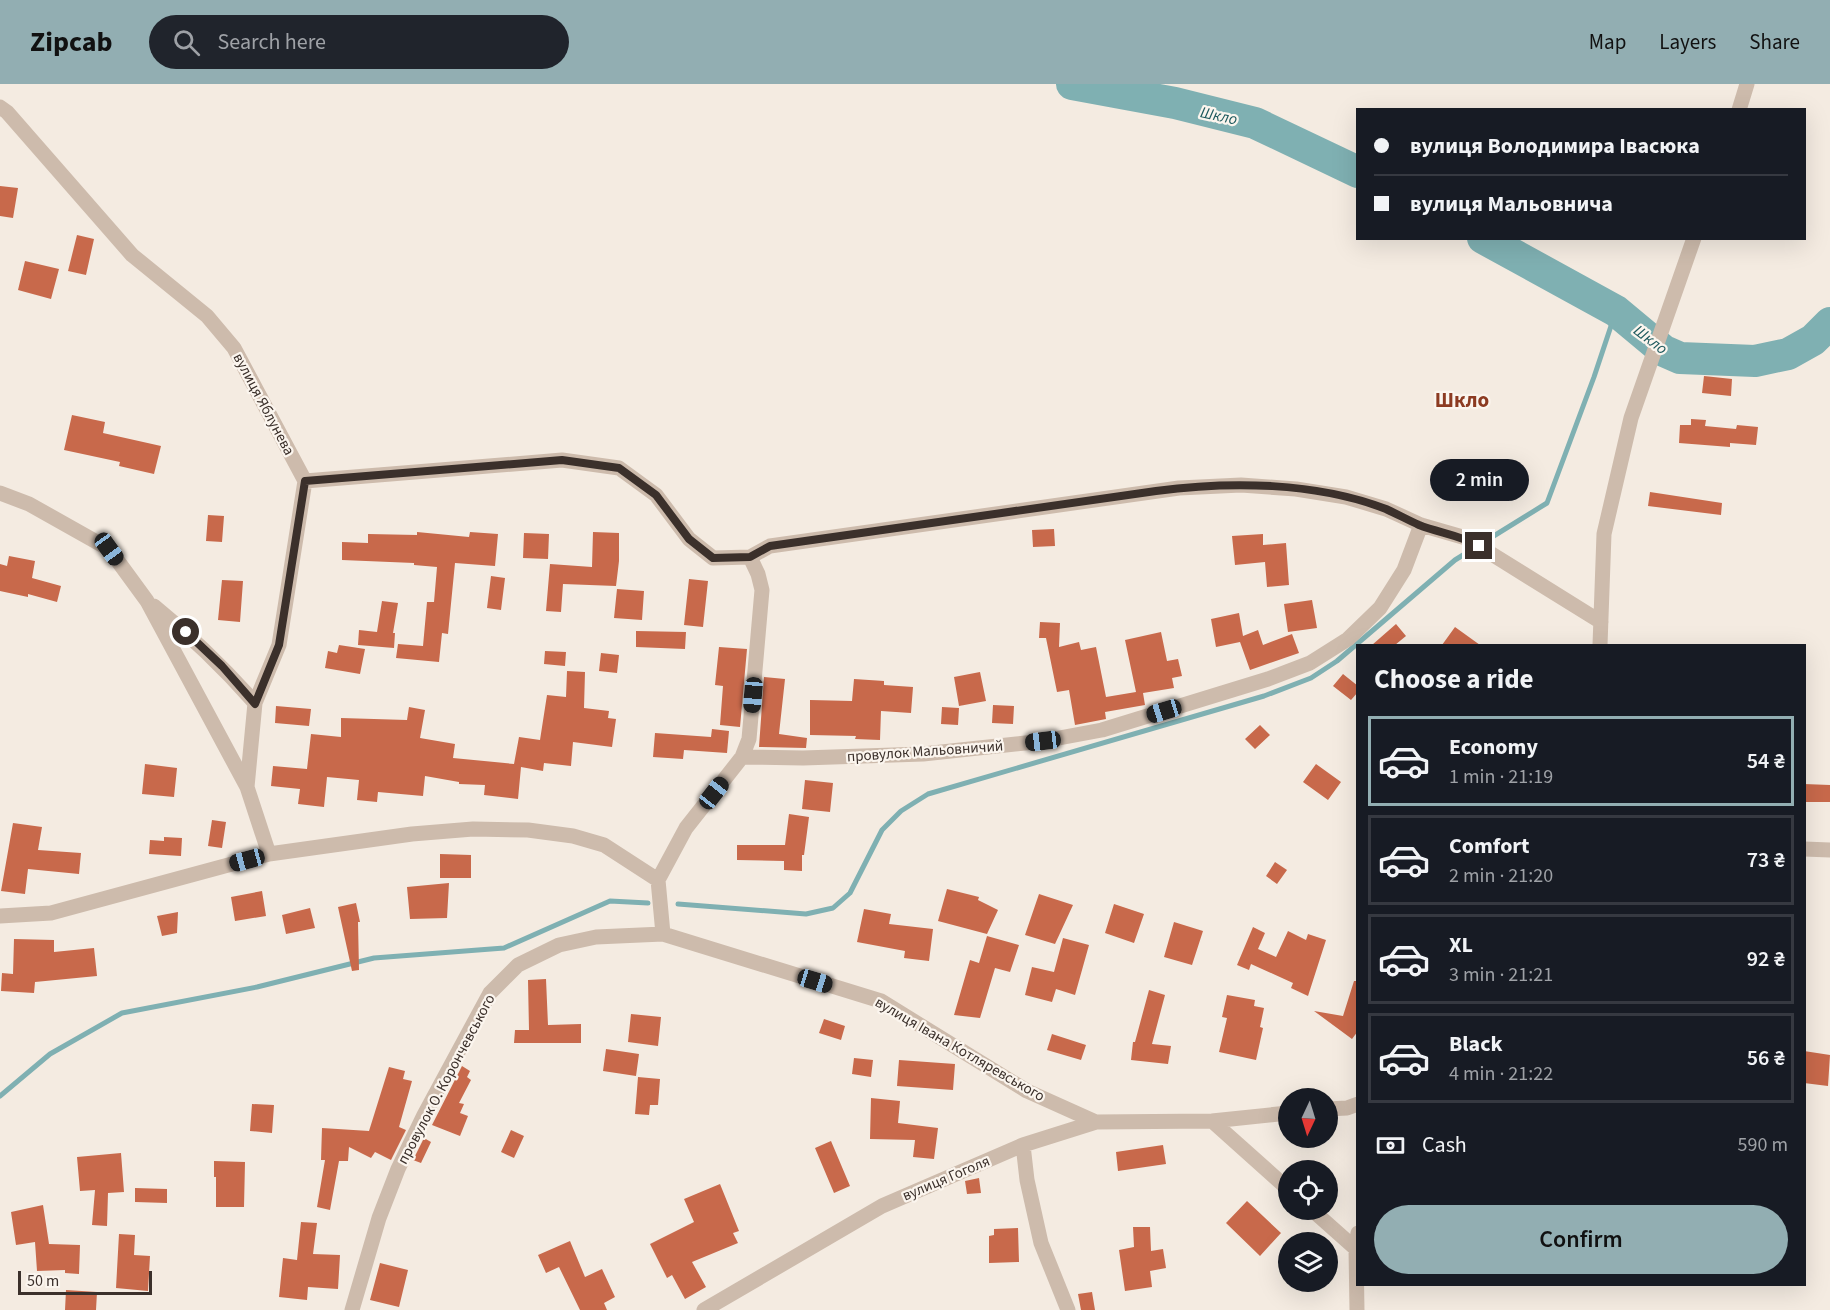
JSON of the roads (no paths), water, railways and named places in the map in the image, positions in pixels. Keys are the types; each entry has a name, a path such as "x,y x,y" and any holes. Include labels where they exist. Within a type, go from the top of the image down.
{"street":[{"path":"1739,108 1747,84"},
{"name":"вулиця Яблунева","path":"0,108 7,112 132,255 207,316 234,348 305,481"},
{"path":"1600,644 1604,534 1631,418 1693,240"},
{"path":"247,787 255,704 279,645 305,481 562,460 619,468 656,495 689,539 713,558 750,557 770,546 1179,488 1241,484 1296,489 1346,497 1386,509 1421,525 1466,538 1601,622"},
{"path":"0,493 29,504 109,549 147,601 247,787 268,854"},
{"name":"провулок Мальовничий","path":"742,757 803,758 923,754 1043,741 1102,730 1268,679 1310,663 1348,639 1380,608 1404,570 1421,525"},
{"path":"663,934 658,880 686,828 742,757 749,739 762,590 750,557"},
{"path":"147,601 215,659 255,704"},
{"path":"0,916 51,914 268,854 412,834 473,830 528,830 573,836 604,845 658,880"},
{"path":"1806,849 1830,850"},
{"name":"вулиця Івана Котляревського","path":"663,934 881,1001 1027,1090 1096,1122"},
{"name":"провулок О. Корончевського","path":"352,1310 379,1218 398,1169 424,1114 490,993 518,965 559,945 596,937 663,934"},
{"path":"1338,1108 1356,1105"},
{"name":"вулиця Гоголя","path":"704,1310 882,1206 1023,1145 1096,1122 1212,1121 1278,1114"},
{"path":"1212,1121 1278,1180"},
{"path":"1023,1145 1027,1180 1041,1243 1068,1310"},
{"path":"1327,1220 1356,1240"},
{"path":"1357,1286 1357,1310"}],"waterway":[{"name":"Шкло","path":"1072,84 1175,103 1255,123 1356,171"},
{"name":"Шкло","path":"1487,240 1616,311 1664,351 1680,358 1755,361 1788,354 1813,340 1830,323"},
{"path":"1357,644 1455,560 1547,503 1616,311"},
{"path":"678,904 806,914 833,908 850,893 882,830 901,811 928,794 1264,696 1311,678 1356,645"},
{"path":"0,1096 50,1054 122,1013 257,987 374,958 504,948 610,901 648,903"}],"district":[{"name":"Шкло","path":"1462,400"}]}
